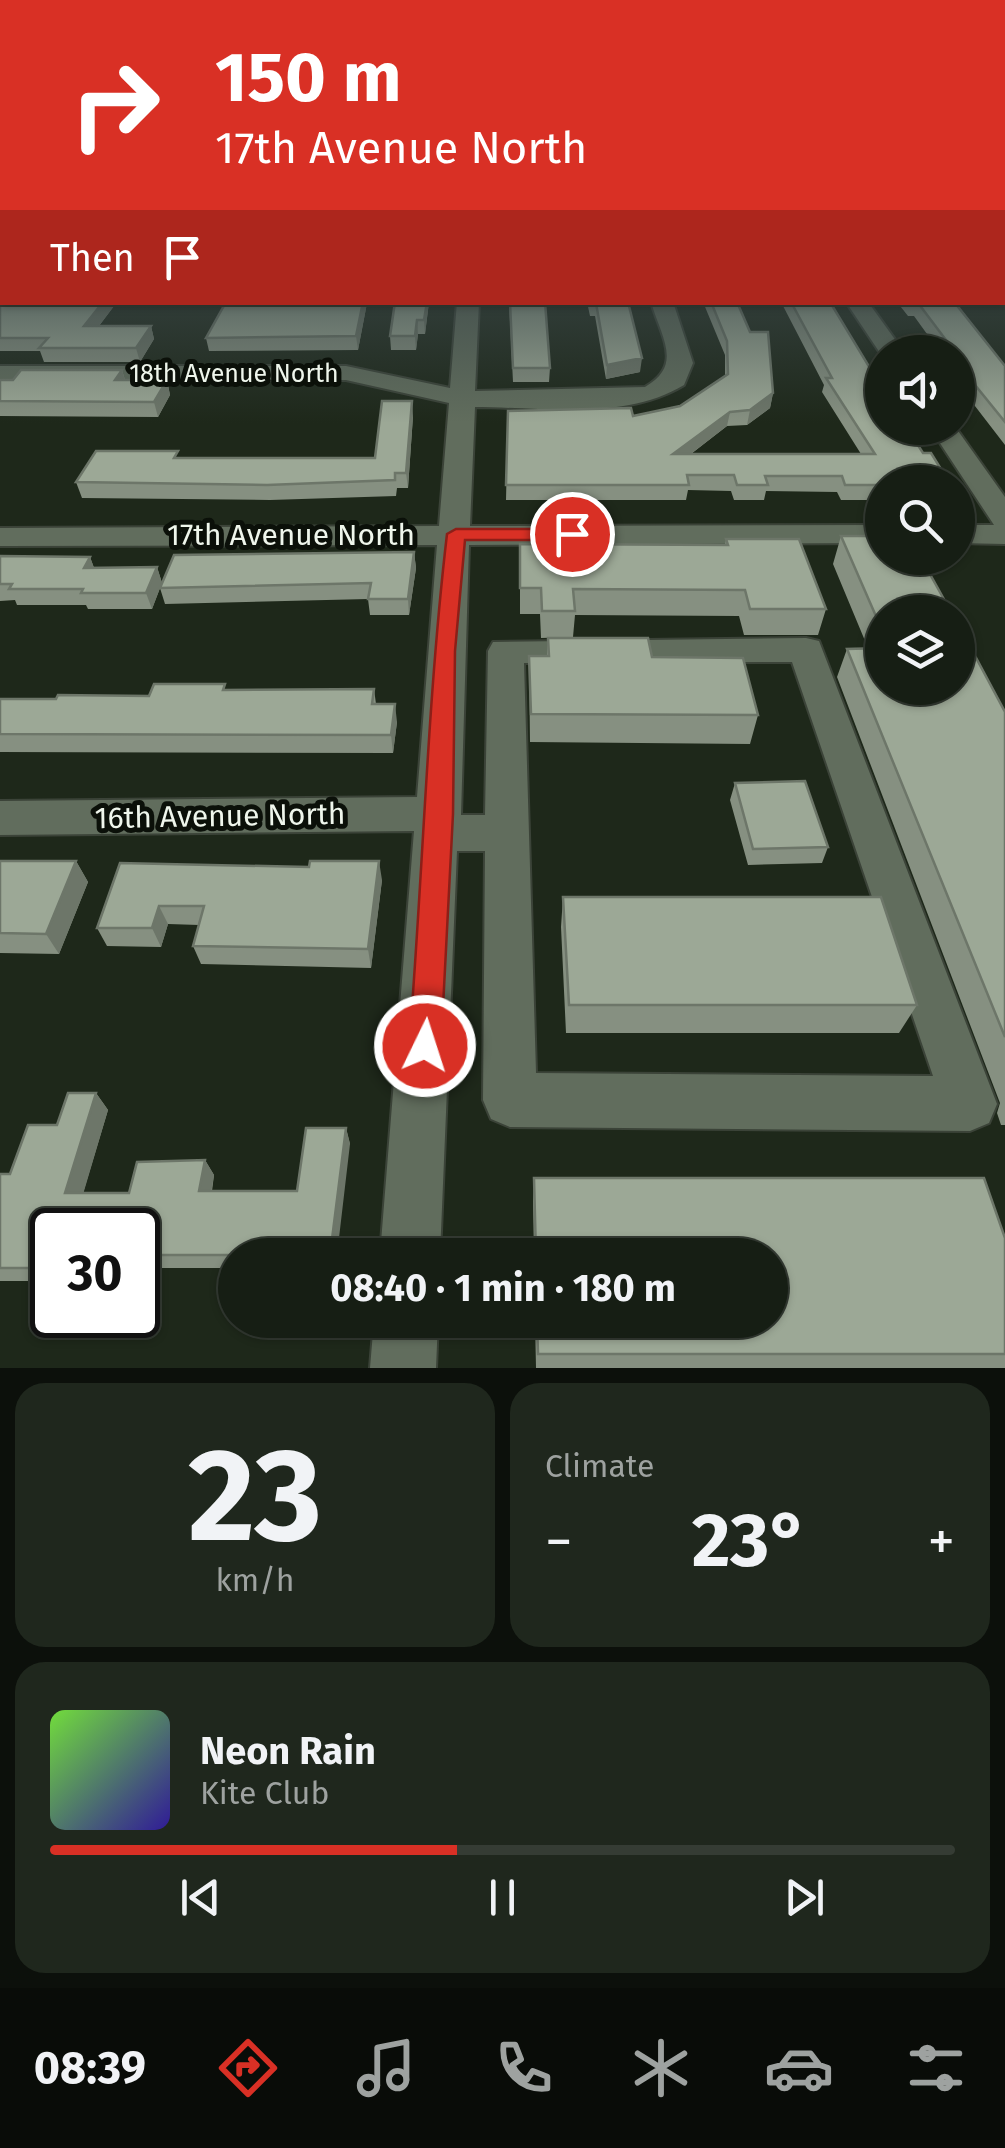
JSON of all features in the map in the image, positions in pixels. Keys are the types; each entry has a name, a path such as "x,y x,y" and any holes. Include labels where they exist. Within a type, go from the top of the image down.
{"street":[{"path":"411,1238 440,823 444,651 456,534 468,305"},
{"name":"18th Avenue North","path":"0,373 346,372 464,399 621,399 652,394 675,380 681,363 663,305"},
{"path":"860,305 880,335"},
{"path":"954,445 1005,519"},
{"name":"17th Avenue North","path":"0,536 865,534"},
{"path":"975,534 1005,535"},
{"path":"806,650 970,1104 510,1100 507,833 506,651 806,650"},
{"name":"16th Avenue North","path":"0,818 440,823 507,833"},
{"path":"403,1368 405,1338"}],"building":[{"path":"0,305 101,305 84,326 151,326 136,348 39,348 48,338 0,338"},
{"path":"224,305 362,305 356,336 206,338"},
{"path":"395,305 426,305 424,320 417,320 415,336 390,336"},
{"path":"510,305 545,305 550,368 513,368"},
{"path":"596,305 629,305 642,358 607,365"},
{"path":"712,305 738,305 750,332 768,332 773,393 750,410 730,412 673,454 875,454 869,445 918,445 923,453 931,453 938,465 865,465 865,485 845,485 842,476 765,476 768,485 737,485 734,475 687,475 689,485 506,485 508,411 631,408 633,416 680,406 728,374 727,341"},
{"path":"793,305 832,305 865,360 865,438 826,378 832,378"},
{"path":"920,305 957,305 1005,366 1005,422 975,385 975,335 942,335"},
{"path":"21,370 122,370 115,380 167,380 154,402 0,401 0,380 13,380"},
{"path":"382,401 412,401 406,473 395,473 395,480 267,485 76,482 96,451 178,451 174,458 375,458"},
{"path":"841,536 865,536 865,575 930,575 942,595 867,595"},
{"path":"726,539 799,539 826,609 750,609 745,590 573,589 575,611 542,611 541,588 520,588 520,544 728,545"},
{"path":"414,552 408,599 368,599 371,583 160,588 174,555"},
{"path":"0,556 90,557 84,568 157,567 146,593 9,589 12,584 0,584"},
{"path":"548,638 648,638 652,657 743,658 758,715 531,714 529,656 549,656"},
{"path":"865,648 865,693 847,649"},
{"path":"975,656 1005,712 1005,1037 870,705 975,705"},
{"path":"154,684 225,684 223,690 374,689 372,704 395,704 391,735 0,734 0,699 149,696"},
{"path":"805,781 828,847 753,849 735,783"},
{"path":"0,861 76,861 46,934 0,933"},
{"path":"310,861 379,861 368,949 193,946 204,906 159,906 152,928 97,928 120,863 309,867"},
{"path":"563,897 881,897 917,1005 569,1005"},
{"path":"68,1093 96,1093 65,1193 129,1193 137,1162 205,1160 199,1191 297,1191 306,1128 346,1128 332,1238 218,1238 218,1255 160,1255 160,1208 30,1208 30,1268 0,1268 0,1174 10,1174 28,1125 57,1125"},
{"path":"534,1178 984,1178 1005,1238 1005,1354 538,1354 538,1338 788,1338 788,1238 536,1238"}],"route":[{"path":"425,1046 440,814 444,651 456,534 572,534"}]}
